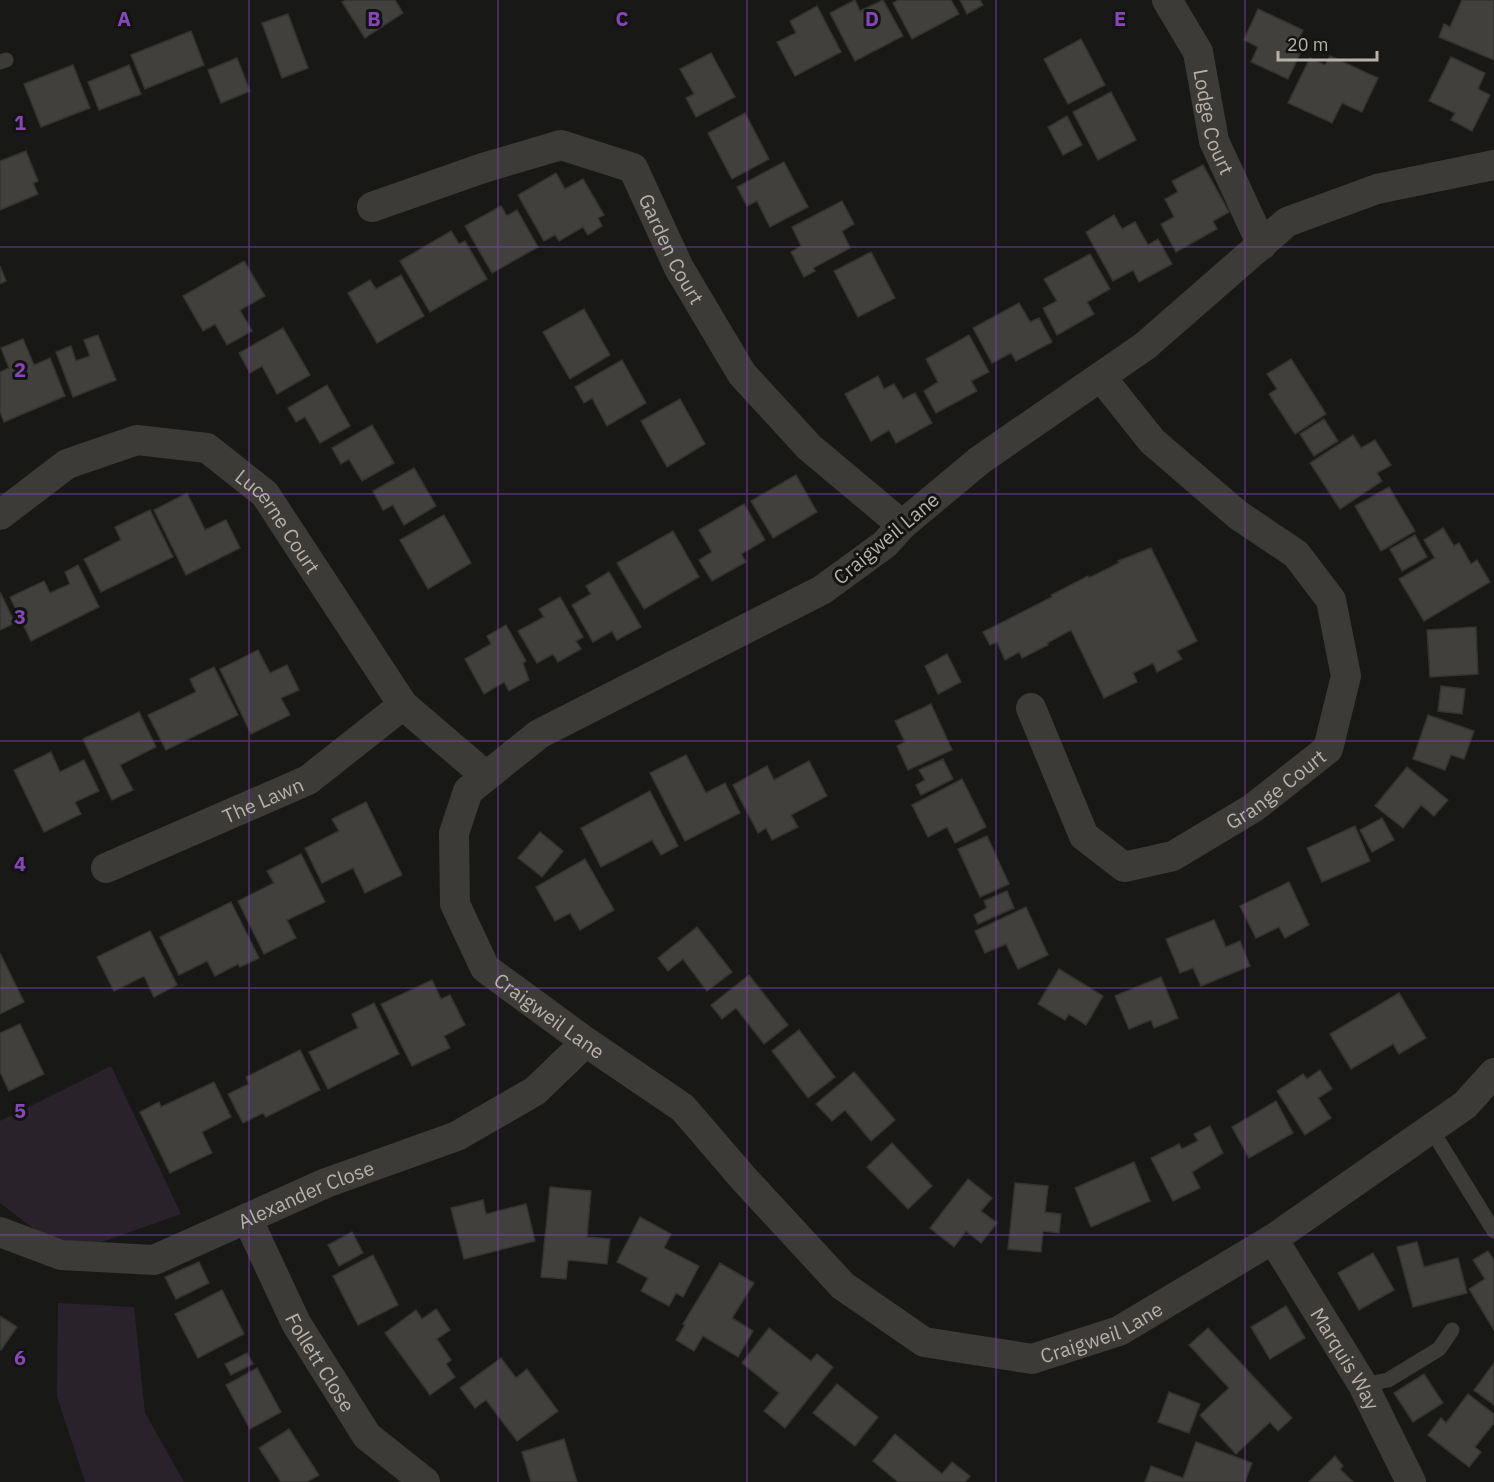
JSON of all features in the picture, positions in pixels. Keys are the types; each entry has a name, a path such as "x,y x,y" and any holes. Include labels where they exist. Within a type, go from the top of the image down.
{"street":[{"name":"Lodge Court","path":"1167,0 1198,52 1214,141 1262,245"},
{"name":"Garden Court","path":"372,207 483,168 561,145 633,168 679,268 742,374 809,447 902,525"},
{"name":"Craigweil Lane","path":"1494,165 1377,189 1287,222 1145,346 980,460 902,525 885,544 822,590 539,734 468,791 454,833 455,904 485,968 586,1042 683,1108 744,1179 843,1286 924,1342 1032,1359 1119,1331 1273,1239 1466,1105 1494,1073"},
{"name":"Grange Court","path":"1031,708 1084,836 1124,867 1173,856 1253,808 1328,749 1346,676 1331,600 1296,554 1238,514 1152,441 1101,377"},
{"name":"Lucerne Court","path":"0,515 67,464 137,440 207,448 265,494 403,705 486,776"},
{"name":"The Lawn","path":"106,868 308,780 403,705"},
{"name":"Alexander Close","path":"0,1232 61,1255 154,1260 326,1183 457,1136 535,1091 586,1042"},
{"name":"Follett Close","path":"247,1218 296,1323 367,1436 425,1482"},
{"name":"Marquis Way","path":"1273,1239 1363,1385 1411,1482"}],"lane":[{"path":"1431,1129 1494,1231"},
{"path":"1363,1385 1389,1380 1439,1349 1452,1330"}],"shaded area":[{"path":"111,1066 181,1214 99,1243 68,1241 38,1232 0,1203 0,1121"},
{"path":"58,1303 134,1307 145,1413 184,1482 85,1482 57,1396"}],"building":[{"path":"346,0 395,0 403,13 365,38 342,2"},
{"path":"855,0 860,11 883,0 903,36 855,61 830,13"},
{"path":"898,0 951,0 959,14 912,39 893,3"},
{"path":"960,0 980,0 983,5 967,14"},
{"path":"1462,0 1494,0 1494,60 1439,37 1444,24 1450,27"},
{"path":"817,6 841,52 795,76 777,42 796,33 790,21"},
{"path":"1258,9 1303,30 1293,51 1300,54 1288,79 1251,62 1258,47 1244,40"},
{"path":"288,14 308,68 282,78 262,23"},
{"path":"191,31 204,65 145,89 131,55"},
{"path":"1081,39 1105,85 1068,104 1044,59"},
{"path":"711,53 735,97 696,117 686,98 694,94 680,69"},
{"path":"1330,56 1378,78 1362,112 1342,103 1332,123 1288,103 1310,58 1325,65"},
{"path":"1451,57 1485,73 1478,89 1490,95 1472,131 1451,120 1455,113 1429,101"},
{"path":"237,58 250,91 221,103 208,70"},
{"path":"73,65 90,108 41,127 24,84"},
{"path":"129,65 141,94 99,110 88,82"},
{"path":"1111,92 1136,140 1098,160 1073,112"},
{"path":"745,113 769,159 732,179 708,133"},
{"path":"1067,116 1082,145 1063,155 1048,127"},
{"path":"26,151 38,181 33,183 38,194 0,210 0,161"},
{"path":"784,162 808,207 770,227 757,201 747,206 737,187"},
{"path":"1203,165 1229,212 1213,221 1217,229 1176,252 1161,224 1174,217 1165,199 1178,192 1172,181"},
{"path":"556,173 565,189 583,179 604,215 598,218 602,226 588,235 583,227 559,241 555,235 544,241 518,195"},
{"path":"842,201 854,224 842,231 850,248 813,268 815,271 804,277 791,252 801,246 792,227"},
{"path":"501,206 507,216 517,210 538,247 492,273 465,226"},
{"path":"1114,215 1122,229 1135,222 1148,245 1158,239 1172,264 1139,282 1133,270 1113,281 1086,232"},
{"path":"451,231 459,244 465,241 487,279 430,312 400,261"},
{"path":"871,252 895,298 858,317 834,271"},
{"path":"1090,254 1110,289 1087,302 1094,314 1057,335 1043,308 1057,301 1044,279"},
{"path":"244,261 265,296 240,310 252,331 227,345 215,324 203,331 183,296"},
{"path":"0,266 6,281 0,284"},
{"path":"401,275 424,316 377,343 348,293 370,280 376,289"},
{"path":"1019,303 1030,322 1039,318 1052,342 1016,361 1011,353 992,363 973,328"},
{"path":"584,309 610,355 570,379 543,332"},
{"path":"283,328 310,375 277,394 262,366 250,373 239,353"},
{"path":"98,335 116,380 73,397 56,352 71,346 76,361 90,356 84,340"},
{"path":"969,335 989,372 971,381 977,391 936,413 924,391 938,382 926,359"},
{"path":"23,339 34,365 50,358 65,396 4,422 0,412 0,372 9,368 1,348"},
{"path":"1291,359 1326,414 1295,434 1269,394 1277,389 1267,374"},
{"path":"622,360 646,403 607,426 592,398 584,403 575,387"},
{"path":"878,376 884,389 894,384 903,399 915,393 932,423 896,443 889,430 871,441 845,394"},
{"path":"327,385 350,426 320,443 305,417 296,422 288,408"},
{"path":"680,399 705,444 667,467 641,421"},
{"path":"1324,419 1338,441 1314,456 1300,434"},
{"path":"372,425 394,463 362,481 349,459 341,464 332,448"},
{"path":"1353,435 1361,448 1375,440 1391,465 1377,473 1382,481 1340,509 1310,463"},
{"path":"414,468 436,506 404,525 393,505 383,510 373,491"},
{"path":"796,475 817,512 773,538 751,501"},
{"path":"1389,487 1415,531 1381,551 1355,506"},
{"path":"187,493 205,530 226,520 240,548 186,575 154,510"},
{"path":"744,504 765,540 741,554 746,562 712,581 699,560 712,552 699,530"},
{"path":"150,510 173,557 101,592 84,559 121,540 115,527"},
{"path":"444,515 471,563 428,589 400,540"},
{"path":"1443,528 1454,546 1459,543 1471,564 1477,560 1490,582 1424,621 1399,579 1435,558 1424,540"},
{"path":"673,531 699,577 644,609 617,563"},
{"path":"1415,535 1427,557 1402,571 1390,549"},
{"path":"1151,548 1197,641 1177,651 1182,659 1157,672 1153,663 1133,673 1137,682 1104,698 1071,630 1022,658 1019,652 1005,660 997,642 990,645 983,632 1088,576 1089,578 1119,563 1118,561"},
{"path":"78,565 99,607 31,641 10,597 44,581 50,593 70,584 65,572"},
{"path":"609,572 641,627 617,640 612,631 593,642 572,605 591,594 586,586"},
{"path":"0,592 15,623 0,630"},
{"path":"560,597 583,637 576,641 581,649 558,662 553,654 537,663 518,631 544,617 539,609"},
{"path":"506,625 526,661 523,663 529,680 509,691 504,682 484,694 465,659 491,644 487,636"},
{"path":"1476,627 1478,674 1430,677 1427,630"},
{"path":"258,650 270,673 287,665 299,690 281,698 290,715 251,734 220,669"},
{"path":"947,654 961,682 938,694 925,666"},
{"path":"214,667 238,715 166,750 148,715 196,692 190,679"},
{"path":"1441,686 1465,689 1462,714 1438,711"},
{"path":"931,704 952,750 908,770 897,746 905,742 895,721"},
{"path":"139,712 156,747 120,765 133,790 112,800 83,739"},
{"path":"1428,715 1474,731 1464,759 1451,755 1445,770 1413,759"},
{"path":"51,752 60,772 84,760 99,791 75,802 81,814 44,832 14,770"},
{"path":"686,755 706,793 725,783 740,813 685,841 650,773"},
{"path":"943,759 953,779 921,795 916,785 925,780 919,770"},
{"path":"809,761 827,796 791,815 798,827 772,840 766,828 758,833 733,785 767,766 774,780"},
{"path":"1407,767 1448,800 1434,816 1421,805 1403,828 1375,806"},
{"path":"962,779 986,827 955,843 947,827 928,837 912,805"},
{"path":"650,791 678,846 661,855 652,840 601,867 581,828"},
{"path":"366,802 402,875 365,893 353,868 322,883 305,848 339,831 332,819"},
{"path":"1382,818 1394,840 1372,852 1360,830"},
{"path":"1355,826 1370,861 1322,882 1307,848"},
{"path":"540,832 563,851 542,877 518,858"},
{"path":"987,836 1009,884 980,897 958,849"},
{"path":"301,854 325,902 287,920 296,938 264,954 238,901 274,883 267,871"},
{"path":"585,859 614,910 580,930 570,913 555,921 536,887"},
{"path":"1289,882 1309,925 1285,938 1279,927 1256,938 1240,906"},
{"path":"1007,891 1014,908 978,924 974,915 987,908 984,901"},
{"path":"231,902 259,958 240,967 238,964 215,976 207,961 179,975 160,937"},
{"path":"1026,907 1048,955 1018,969 1006,944 985,953 975,931"},
{"path":"1214,920 1226,947 1240,941 1250,966 1201,986 1193,968 1180,973 1166,939"},
{"path":"697,927 732,972 707,991 683,959 668,971 658,958"},
{"path":"150,931 177,985 154,997 144,976 114,991 97,957"},
{"path":"0,953 24,1002 0,1014"},
{"path":"1059,969 1103,996 1086,1025 1069,1014 1065,1020 1038,1004"},
{"path":"749,975 788,1025 764,1044 736,1008 722,1019 711,1005"},
{"path":"1161,977 1178,1018 1154,1028 1151,1020 1129,1029 1115,996"},
{"path":"432,980 441,999 450,995 465,1025 444,1036 450,1048 412,1066 381,1004"},
{"path":"1399,993 1426,1038 1399,1054 1393,1044 1351,1069 1330,1034"},
{"path":"374,1003 399,1054 328,1089 309,1052 358,1028 352,1014"},
{"path":"20,1024 44,1074 9,1091 0,1072 0,1033"},
{"path":"799,1030 835,1077 808,1098 772,1051"},
{"path":"300,1050 320,1090 266,1117 263,1113 243,1123 228,1094 249,1084 246,1077"},
{"path":"1320,1070 1332,1089 1318,1098 1331,1118 1305,1135 1277,1091 1303,1074 1307,1079"},
{"path":"854,1072 895,1120 871,1141 845,1110 832,1121 816,1104"},
{"path":"214,1082 231,1117 202,1132 212,1153 170,1173 140,1112 159,1102 161,1107"},
{"path":"1276,1101 1293,1133 1249,1158 1232,1127"},
{"path":"1210,1126 1223,1153 1192,1172 1200,1188 1173,1201 1151,1158 1179,1144 1182,1149 1198,1141 1194,1134"},
{"path":"892,1143 932,1186 908,1209 867,1167"},
{"path":"1134,1162 1150,1201 1091,1227 1075,1188"},
{"path":"968,1179 992,1198 981,1211 997,1223 981,1243 966,1231 954,1247 930,1228"},
{"path":"1015,1183 1048,1186 1045,1212 1061,1214 1059,1233 1043,1231 1041,1252 1008,1249"},
{"path":"550,1187 591,1191 587,1237 610,1239 607,1264 568,1260 566,1279 541,1277"},
{"path":"483,1200 486,1214 526,1204 535,1241 464,1259 451,1208"},
{"path":"640,1217 671,1234 664,1248 699,1266 683,1297 676,1293 669,1306 641,1291 648,1278 617,1262"},
{"path":"352,1232 363,1253 339,1266 328,1245"},
{"path":"1417,1242 1424,1267 1458,1258 1467,1293 1413,1307 1397,1247"},
{"path":"1488,1251 1494,1260 1494,1330 1469,1289 1485,1279 1473,1260"},
{"path":"1373,1253 1394,1290 1359,1310 1338,1273"},
{"path":"373,1255 398,1305 358,1325 333,1276"},
{"path":"199,1262 209,1283 176,1299 165,1277"},
{"path":"720,1263 754,1283 732,1318 753,1331 738,1357 703,1336 694,1351 676,1340 685,1325 683,1324"},
{"path":"222,1290 244,1334 198,1358 175,1314"},
{"path":"1286,1306 1305,1338 1270,1359 1251,1327"},
{"path":"436,1309 450,1330 437,1339 451,1360 446,1364 455,1377 430,1395 385,1333 416,1310 422,1319"},
{"path":"0,1316 17,1327 1,1350 0,1349"},
{"path":"769,1328 811,1361 817,1354 833,1367 785,1428 764,1411 779,1393 742,1363"},
{"path":"1208,1328 1292,1418 1278,1431 1270,1422 1236,1454 1200,1415 1229,1388 1189,1345"},
{"path":"247,1353 253,1364 231,1375 225,1364"},
{"path":"501,1358 516,1378 527,1369 558,1411 517,1441 486,1400 475,1408 460,1388"},
{"path":"1494,1363 1494,1405 1474,1390"},
{"path":"257,1368 281,1412 250,1429 226,1385"},
{"path":"1424,1374 1443,1403 1413,1422 1394,1393"},
{"path":"837,1384 878,1417 855,1446 813,1413"},
{"path":"1169,1392 1200,1404 1189,1433 1158,1422"},
{"path":"1468,1394 1494,1414 1494,1423 1475,1447 1481,1452 1469,1467 1428,1435 1441,1418 1446,1423"},
{"path":"289,1429 319,1475 307,1482 281,1482 259,1448"},
{"path":"895,1434 942,1474 952,1462 970,1476 965,1482 898,1482 873,1461"},
{"path":"564,1439 577,1482 531,1482 522,1452"},
{"path":"1196,1442 1252,1463 1245,1482 1145,1482 1151,1466 1183,1478"},
{"path":"1335,1456 1343,1466 1340,1469 1353,1482 1309,1482"}]}
